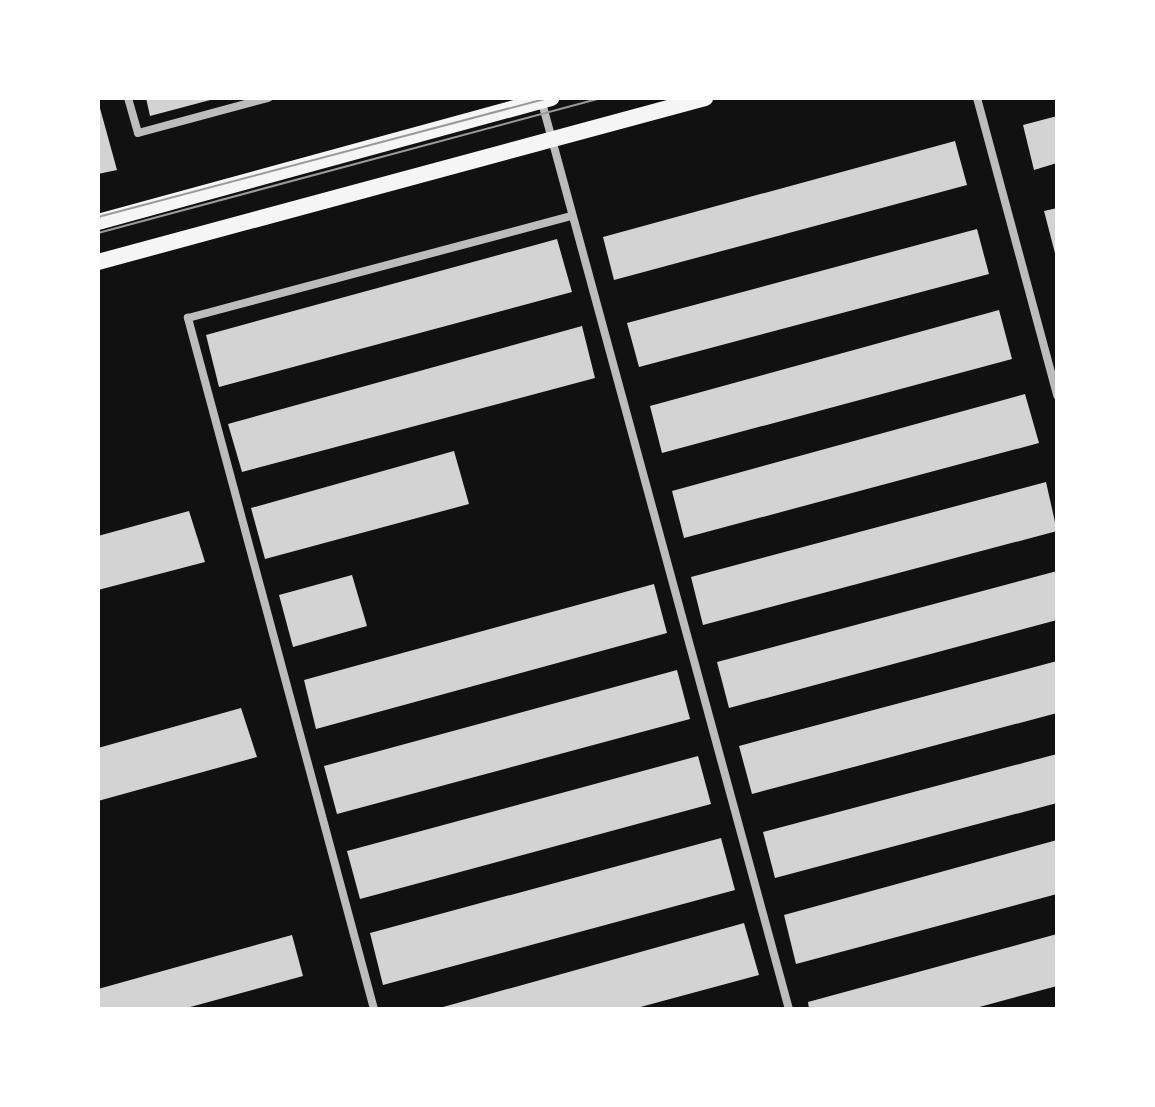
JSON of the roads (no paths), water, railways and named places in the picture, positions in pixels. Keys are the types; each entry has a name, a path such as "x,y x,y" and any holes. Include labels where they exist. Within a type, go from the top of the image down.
{"main road":[{"path":"98,262 705,98"},
{"path":"98,222 544,99"}],"street":[{"path":"128,98 138,133 268,98"},
{"path":"977,98 1057,395"},
{"path":"544,99 551,139 789,1009"},
{"path":"374,1009 188,318 572,216"}],"tram line":[{"path":"98,217 547,98"},
{"path":"98,233 601,98"}]}
